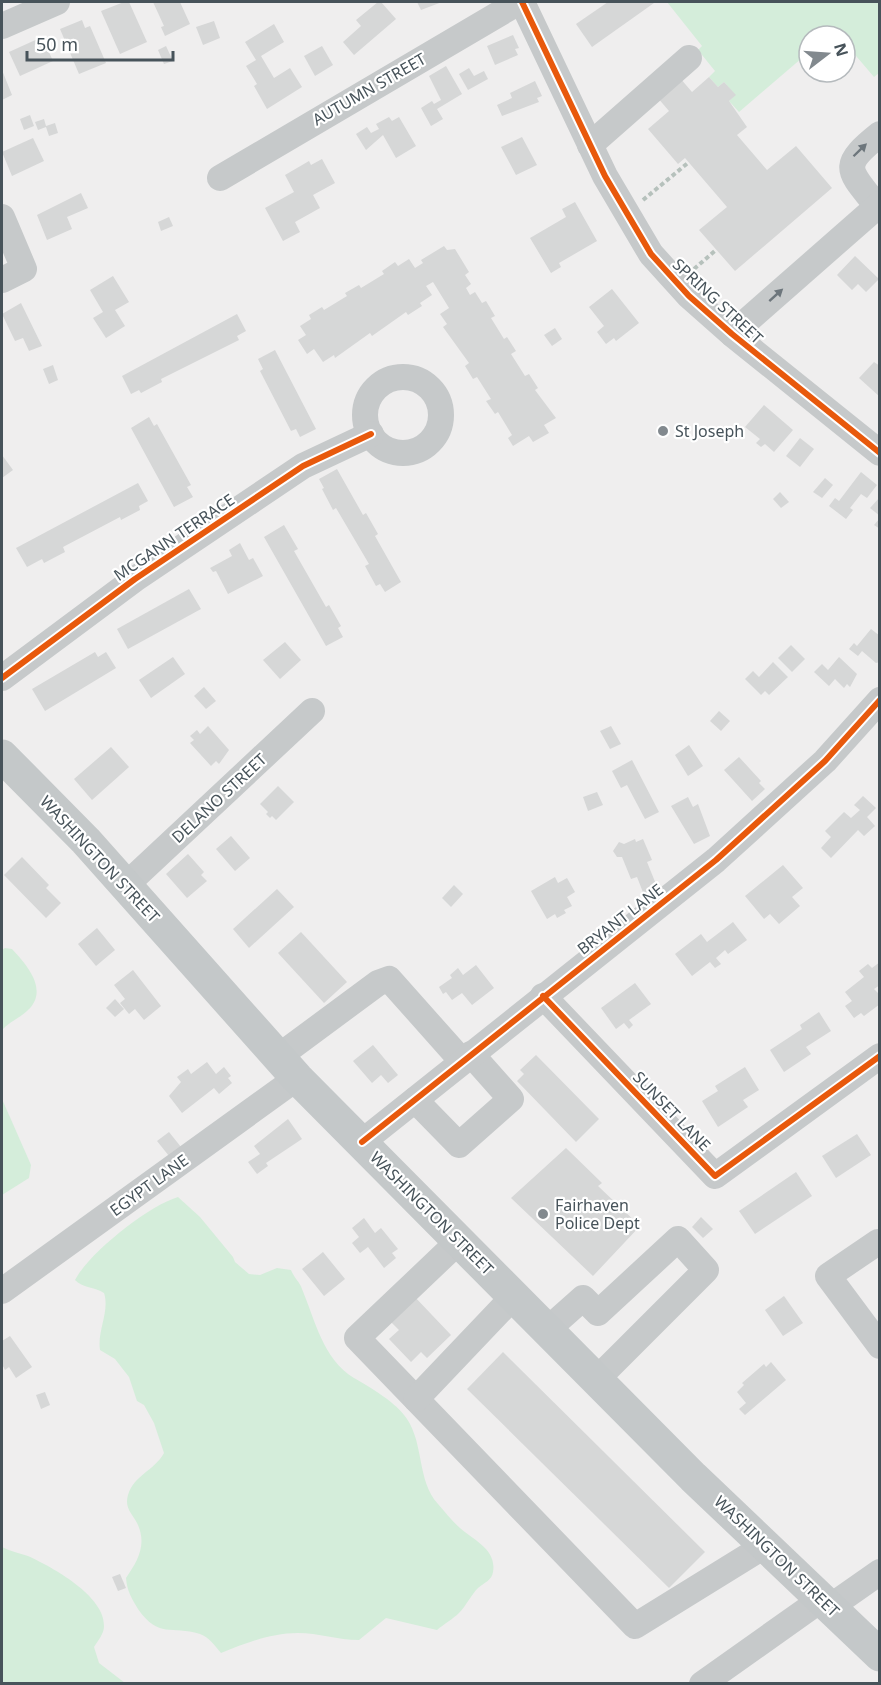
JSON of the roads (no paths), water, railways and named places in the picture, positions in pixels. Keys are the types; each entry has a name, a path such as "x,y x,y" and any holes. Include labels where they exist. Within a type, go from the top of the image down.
{"main road":[{"name":"WASHINGTON STREET","path":"2,756 58,811 126,885 288,1068 693,1477 879,1655"}],"street":[{"path":"2,26 57,2"},
{"name":"SPRING STREET","path":"521,2 590,145 626,214 651,254 676,283 732,334 879,453"},
{"name":"AUTUMN STREET","path":"220,178 521,2"},
{"path":"590,145 689,58"},
{"path":"732,334 878,205 858,183 852,172 851,161 855,153 879,134"},
{"path":"2,217 24,269 2,280"},
{"name":"MCGANN TERRACE","path":"2,678 135,579 303,466 371,434"},
{"name":"BRYANT LANE","path":"362,1142 716,860 825,761 879,700"},
{"name":"DELANO STREET","path":"126,885 312,711"},
{"name":"EGYPT LANE","path":"2,1291 288,1068 378,983 389,979 467,1058"},
{"name":"SUNSET LANE","path":"543,996 715,1176 879,1056"},
{"path":"415,1100 459,1145 511,1099 467,1058"},
{"path":"548,1330 583,1298 598,1313 678,1239 706,1270 597,1379"},
{"path":"459,1241 357,1338 635,1626 766,1545"},
{"path":"879,1244 878,1242 828,1276 879,1346"},
{"path":"416,1399 514,1296"},
{"path":"702,1683 826,1603 879,1572"}],"place":[{"name":"St Joseph","path":"663,431"},
{"name":"Fairhaven Police Dept","path":"543,1214"}]}
